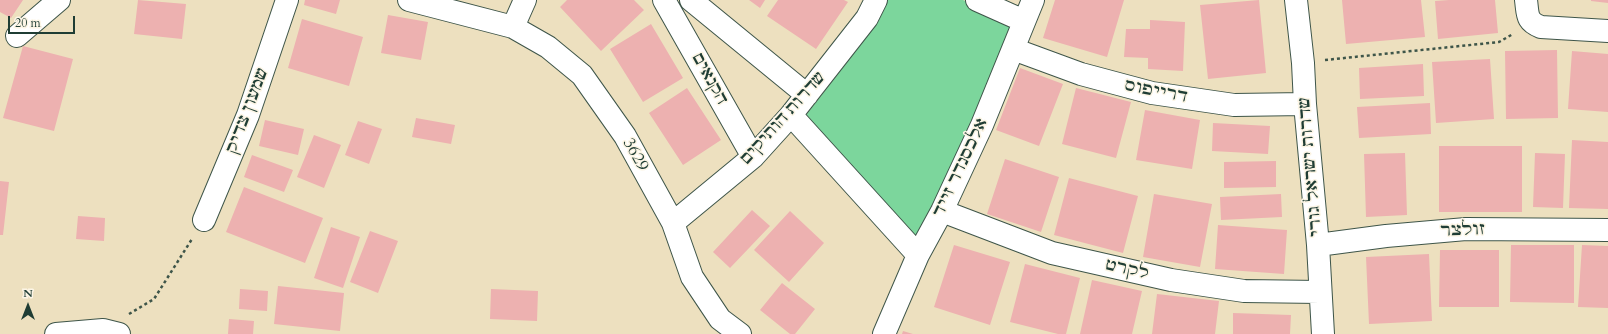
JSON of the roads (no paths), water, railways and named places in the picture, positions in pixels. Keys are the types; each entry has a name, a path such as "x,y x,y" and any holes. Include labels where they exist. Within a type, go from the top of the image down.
{"street":[{"path":"17,36 59,0"},
{"name":"שמעון צדיק","path":"204,220 248,116 287,0"},
{"name":"3629","path":"409,0 514,27 548,47 582,75 625,136 673,223 692,277 720,319 740,334"},
{"path":"514,27 525,0"},
{"name":"הקנאים","path":"664,0 753,157"},
{"path":"691,0 807,95"},
{"name":"שדרות הותיקים","path":"673,223 753,157 791,116 867,18 876,0"},
{"path":"977,0 1024,22"},
{"name":"אלכסנדר זייד","path":"884,334 918,255 942,211 982,125 1033,0"},
{"name":"שדרות ישראל גורי","path":"1296,0 1303,63 1304,104 1318,245 1323,334"},
{"path":"1529,14 1541,27 1608,31"},
{"name":"דרייפוס","path":"1013,49 1081,74 1152,93 1234,105 1304,104"},
{"path":"791,116 918,255"},
{"name":"לקרט","path":"942,211 1052,253 1171,280 1244,290 1320,292"},
{"name":"זולצר","path":"1318,245 1386,236 1466,229 1608,230"},
{"path":"56,334 111,332"}]}
